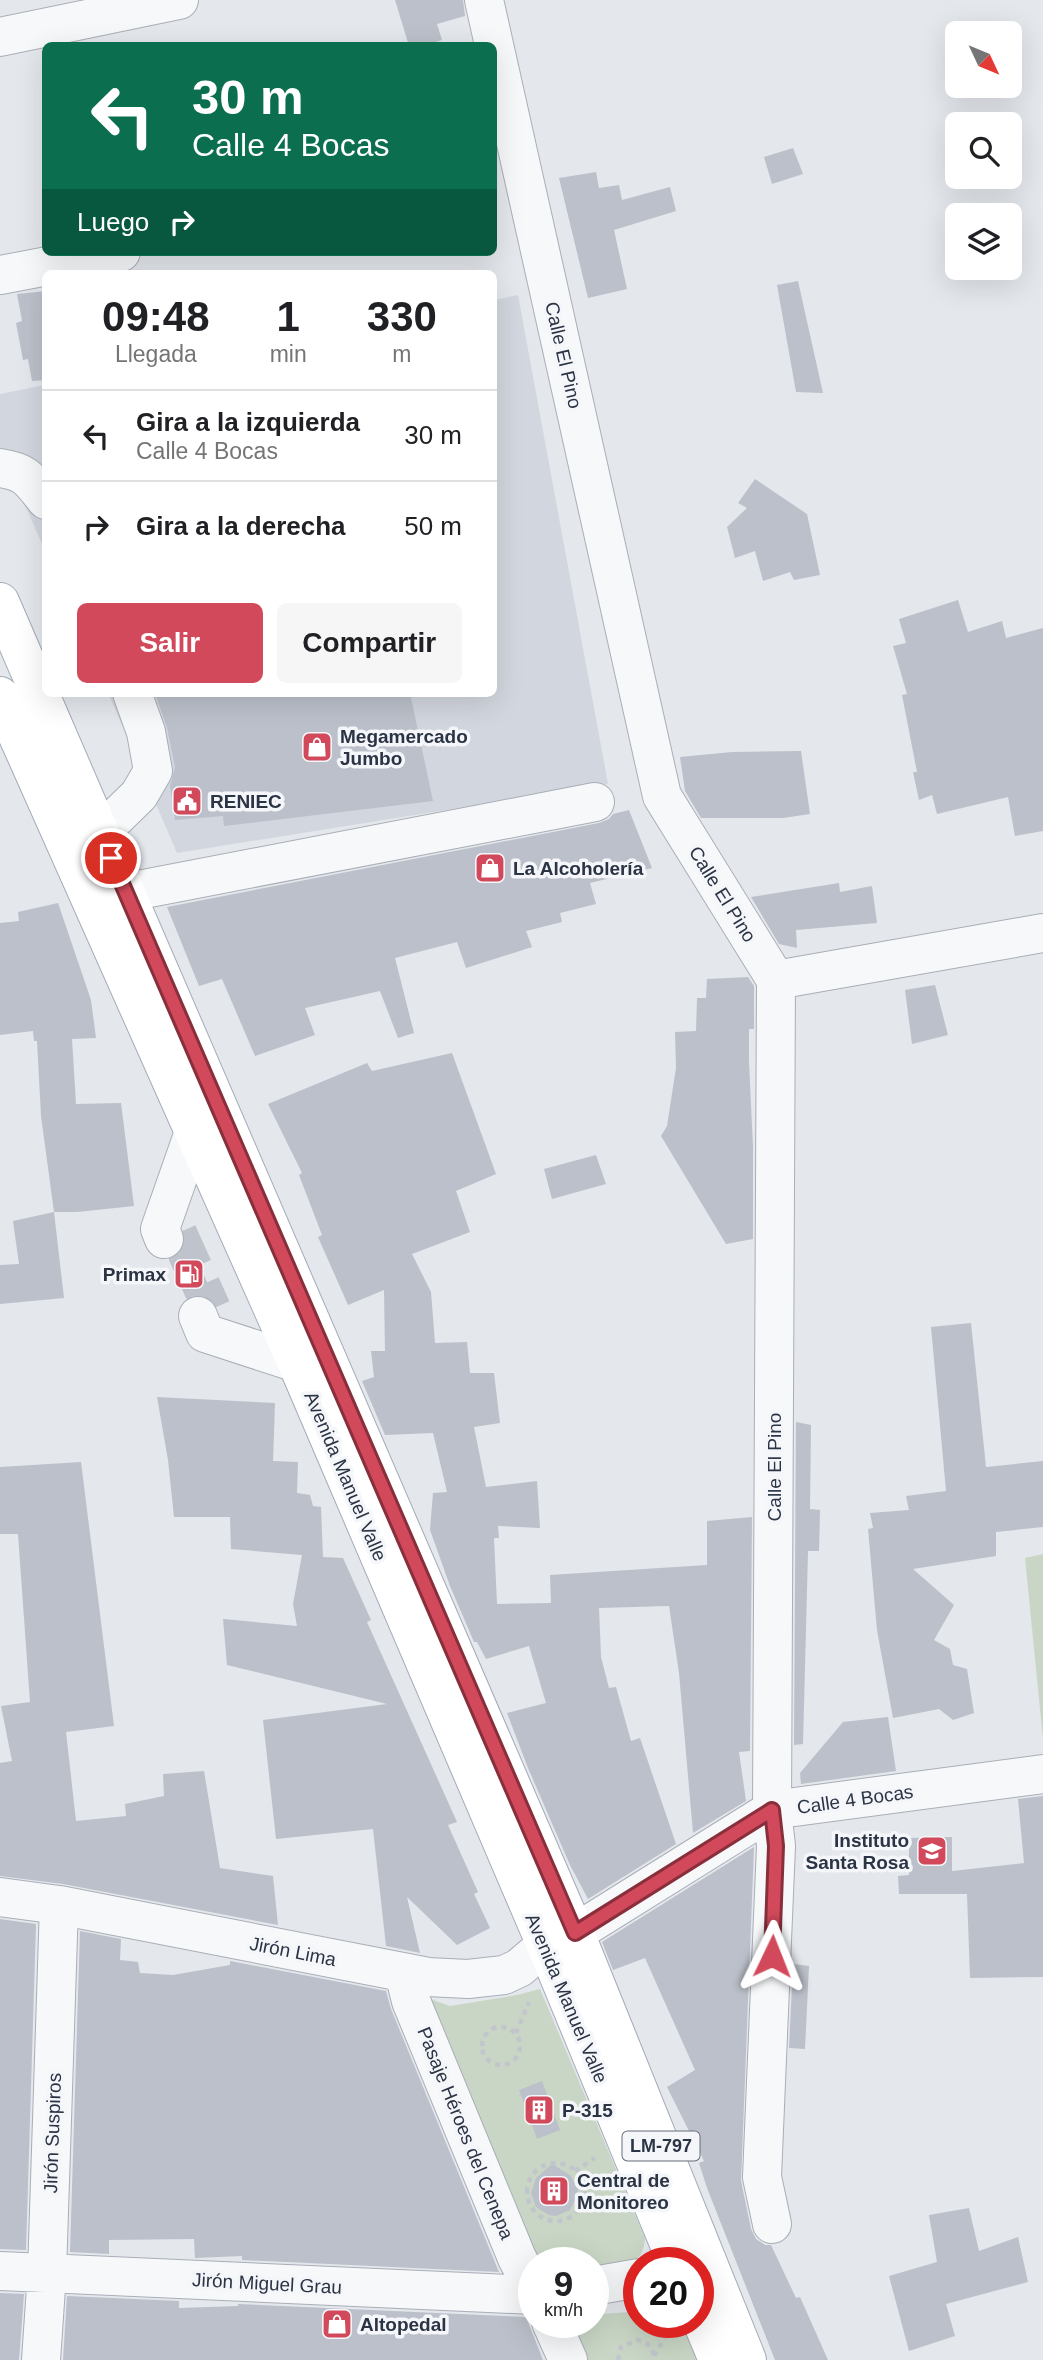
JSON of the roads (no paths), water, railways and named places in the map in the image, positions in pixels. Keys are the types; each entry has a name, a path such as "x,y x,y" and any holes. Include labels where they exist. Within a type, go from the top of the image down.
{"main road":[{"name":"Avenida Manuel Valle","path":"0,602 100,833 109,896 194,1132 561,1939"},
{"name":"Avenida Manuel Valle","path":"0,696 109,896 561,1939 688,2247"},
{"name":"Avenida Manuel Valle","path":"714,2299 747,2360"},
{"path":"709,2338 718,2360"}],"street":[{"path":"0,37 179,0"},
{"name":"Calle El Pino","path":"484,0 493,42"},
{"name":"Calle El Pino","path":"497,58 662,796 776,979 772,1810 776,1846 762,2177 772,2224"},
{"path":"0,275 100,256"},
{"path":"0,468 18,471 29,479 42,495"},
{"path":"100,833 139,795 153,771 146,732 133,697"},
{"path":"109,896 595,802"},
{"path":"776,979 1043,933"},
{"path":"169,1227 194,1132"},
{"path":"213,1322 298,1363"},
{"name":"Calle 4 Bocas","path":"561,1939 772,1810 1043,1774"},
{"name":"Jirón Lima","path":"0,1897 59,1905 428,1977 468,1979 504,1975 561,1939"},
{"name":"Jirón Suspiros","path":"41,2360 47,2273 59,1905"},
{"name":"Pasaje Héroes del Cenepa","path":"404,1973 411,2001 518,2260"},
{"name":"Jirón Miguel Grau","path":"0,2270 518,2291"},
{"path":"558,2338 568,2360"}],"tunnel":[{"path":"178,1233 212,1309"}],"place":[{"name":"Megamercado Jumbo","path":"317,747"},
{"name":"RENIEC","path":"187,801"},
{"name":"La Alcoholería","path":"490,868"},
{"name":"Primax","path":"189,1274"},
{"name":"Instituto Santa Rosa","path":"932,1851"},
{"name":"P-315","path":"539,2110"},
{"name":"Central de Monitoreo","path":"554,2191"},
{"name":"Altopedal","path":"337,2324"}]}
